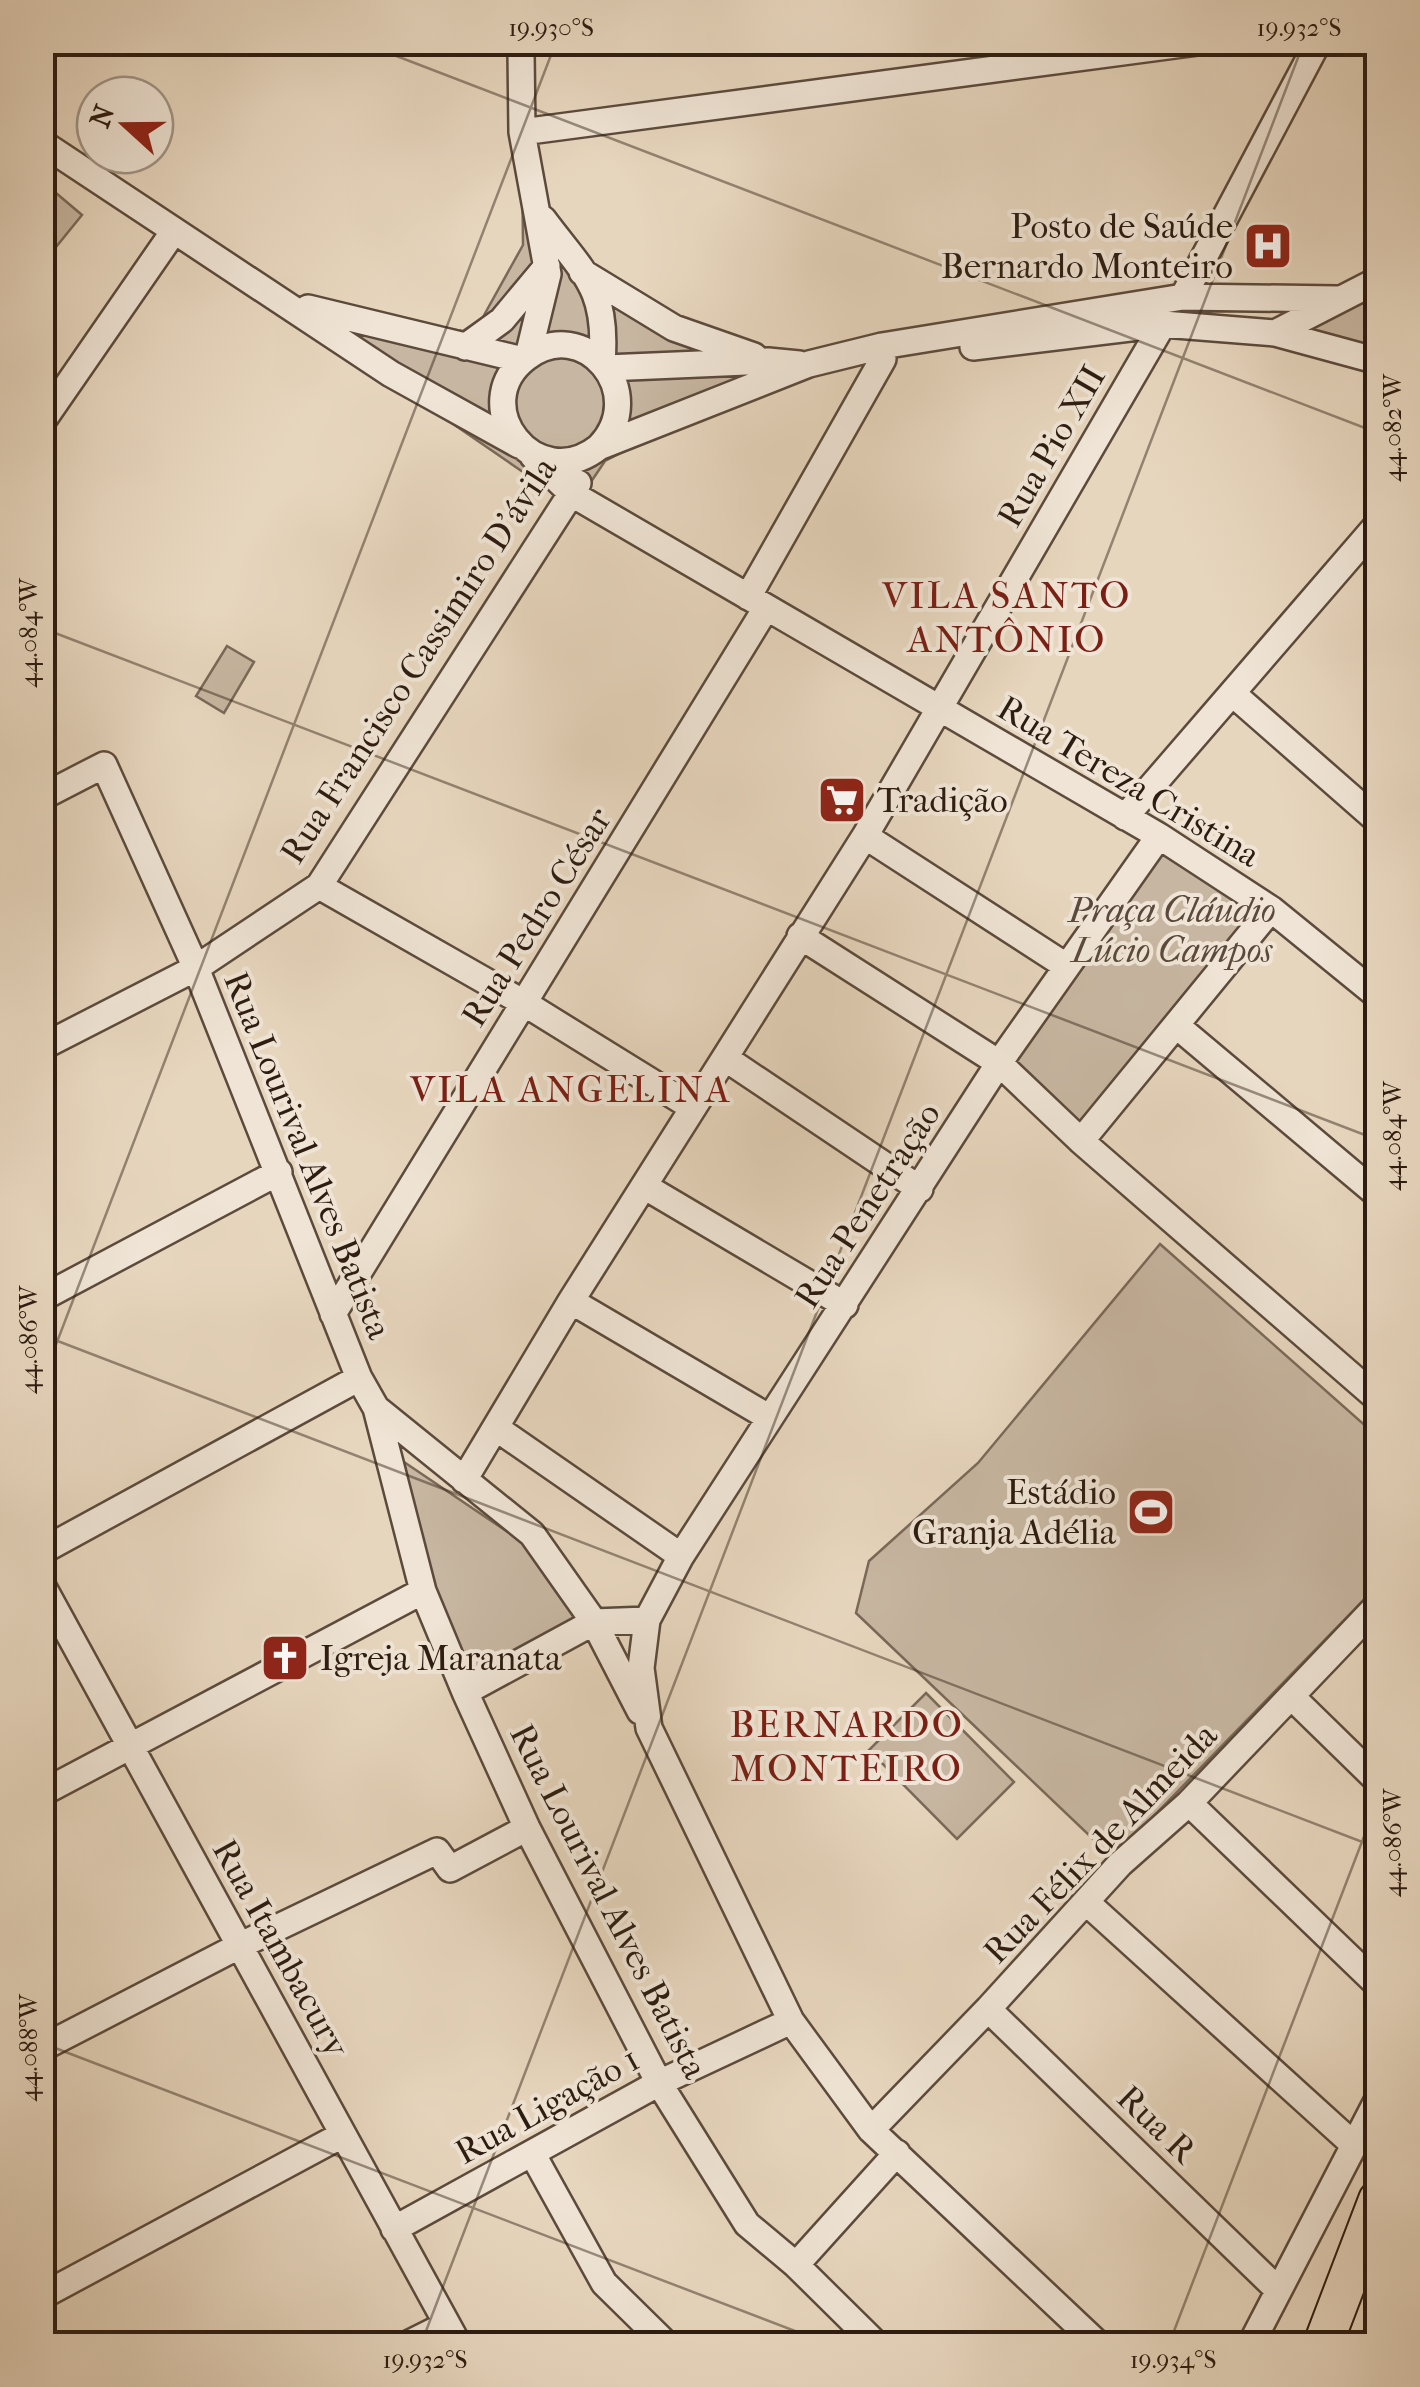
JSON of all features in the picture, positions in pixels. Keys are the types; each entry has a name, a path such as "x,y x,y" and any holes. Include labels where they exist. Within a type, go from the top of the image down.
{"highway":[{"path":"1323,2344 1378,2200"}],"street":[{"path":"525,42 521,52 522,132 548,274 526,358 506,384 503,404 510,432 526,450"},
{"path":"522,132 1198,42"},
{"path":"1184,296 1318,42"},
{"path":"42,143 391,374 526,450 561,462 809,364 1184,296 1338,299"},
{"path":"540,215 596,290 602,307 604,365"},
{"path":"42,422 174,231"},
{"path":"465,347 502,320 547,266"},
{"path":"582,272 674,328 768,361"},
{"path":"1275,333 1378,280"},
{"path":"288,303 465,347 526,358 546,348 566,346 585,350 604,365 618,391 614,426 596,449"},
{"path":"882,352 1163,324 1275,333 1378,361"},
{"name":"Rua Pio XII","path":"464,1480 571,1301 865,836 1163,324"},
{"name":"Rua Pedro César","path":"334,1314 524,1003 757,603 882,352"},
{"path":"604,365 768,361 809,364"},
{"name":"Rua Francisco Cassimiro D'ávila","path":"42,1047 196,968 319,886 572,494 596,449"},
{"name":"Rua Tereza Cristina","path":"526,450 572,494 1159,836 1270,909 1378,996"},
{"path":"1124,817 1374,536"},
{"path":"1232,694 1378,822"},
{"name":"Rua Lourival Alves Batista","path":"42,798 104,765 196,968 359,1378 376,1408 422,1591 528,1828 659,2083 747,2224 796,2265 876,2344"},
{"path":"865,836 1066,966"},
{"name":"Rua Penetração","path":"647,1620 681,1556 999,1063 1159,836"},
{"path":"319,886 524,1003 692,1107"},
{"path":"1081,1141 1270,909"},
{"path":"800,936 999,1063 1081,1141 1378,1399"},
{"path":"1177,1026 1378,1195"},
{"path":"724,1058 920,1189"},
{"path":"42,1298 279,1172"},
{"path":"644,1186 845,1305"},
{"path":"571,1301 770,1418"},
{"path":"42,1551 359,1378"},
{"path":"376,1408 532,1534 594,1622 791,2020 872,2130 1098,2344"},
{"path":"496,1428 681,1556"},
{"name":"Rua Itambacury","path":"42,1585 452,2335"},
{"path":"42,1793 422,1591"},
{"name":"Rua Félix de Almeida","path":"872,2130 988,2010 1120,1864 1189,1803 1378,1604"},
{"path":"465,1692 594,1622 647,1620 641,1668 649,1728"},
{"path":"1292,1697 1378,1782"},
{"path":"1189,1803 1378,1985"},
{"path":"42,2048 239,1946 437,1851 450,1869 528,1828"},
{"path":"1086,1902 1354,2145"},
{"name":"Rua R","path":"988,2010 1278,2290"},
{"name":"Rua Ligação 1","path":"394,2230 659,2083 791,2020"},
{"path":"1250,2344 1378,2098"},
{"path":"42,2296 342,2135"},
{"path":"532,2153 604,2283 666,2344"},
{"path":"796,2265 897,2153"},
{"path":"408,2344 452,2335"}],"green space":[{"path":"522,155 581,278 807,369 605,461 574,507 281,306 463,331 483,317 523,245"},
{"path":"43,182 82,215 43,263"},
{"path":"1377,297 1377,349 1296,331"},
{"path":"227,646 254,662 224,713 196,696"},
{"name":"Praça Cláudio Lúcio Campos","path":"1158,851 1259,915 1086,1127 1011,1064"},
{"name":"Estádio Granja Adélia","path":"1160,1244 1377,1436 1377,1586 1113,1858 856,1613 869,1561 978,1463"},
{"path":"404,1462 521,1541 578,1622 468,1675 431,1591"},
{"path":"926,1693 1014,1782 957,1839 869,1750"}],"place":[{"name":"Posto de Saúde Bernardo Monteiro","path":"1268,246"},
{"name":"Tradição","path":"842,800"},
{"name":"Estádio Granja Adélia","path":"1151,1512"},
{"name":"Igreja Maranata","path":"285,1658"}],"district":[{"name":"VILA SANTO ANTÔNIO","path":"1007,617"},
{"name":"VILA ANGELINA","path":"571,1089"},
{"name":"BERNARDO MONTEIRO","path":"847,1746"}]}
